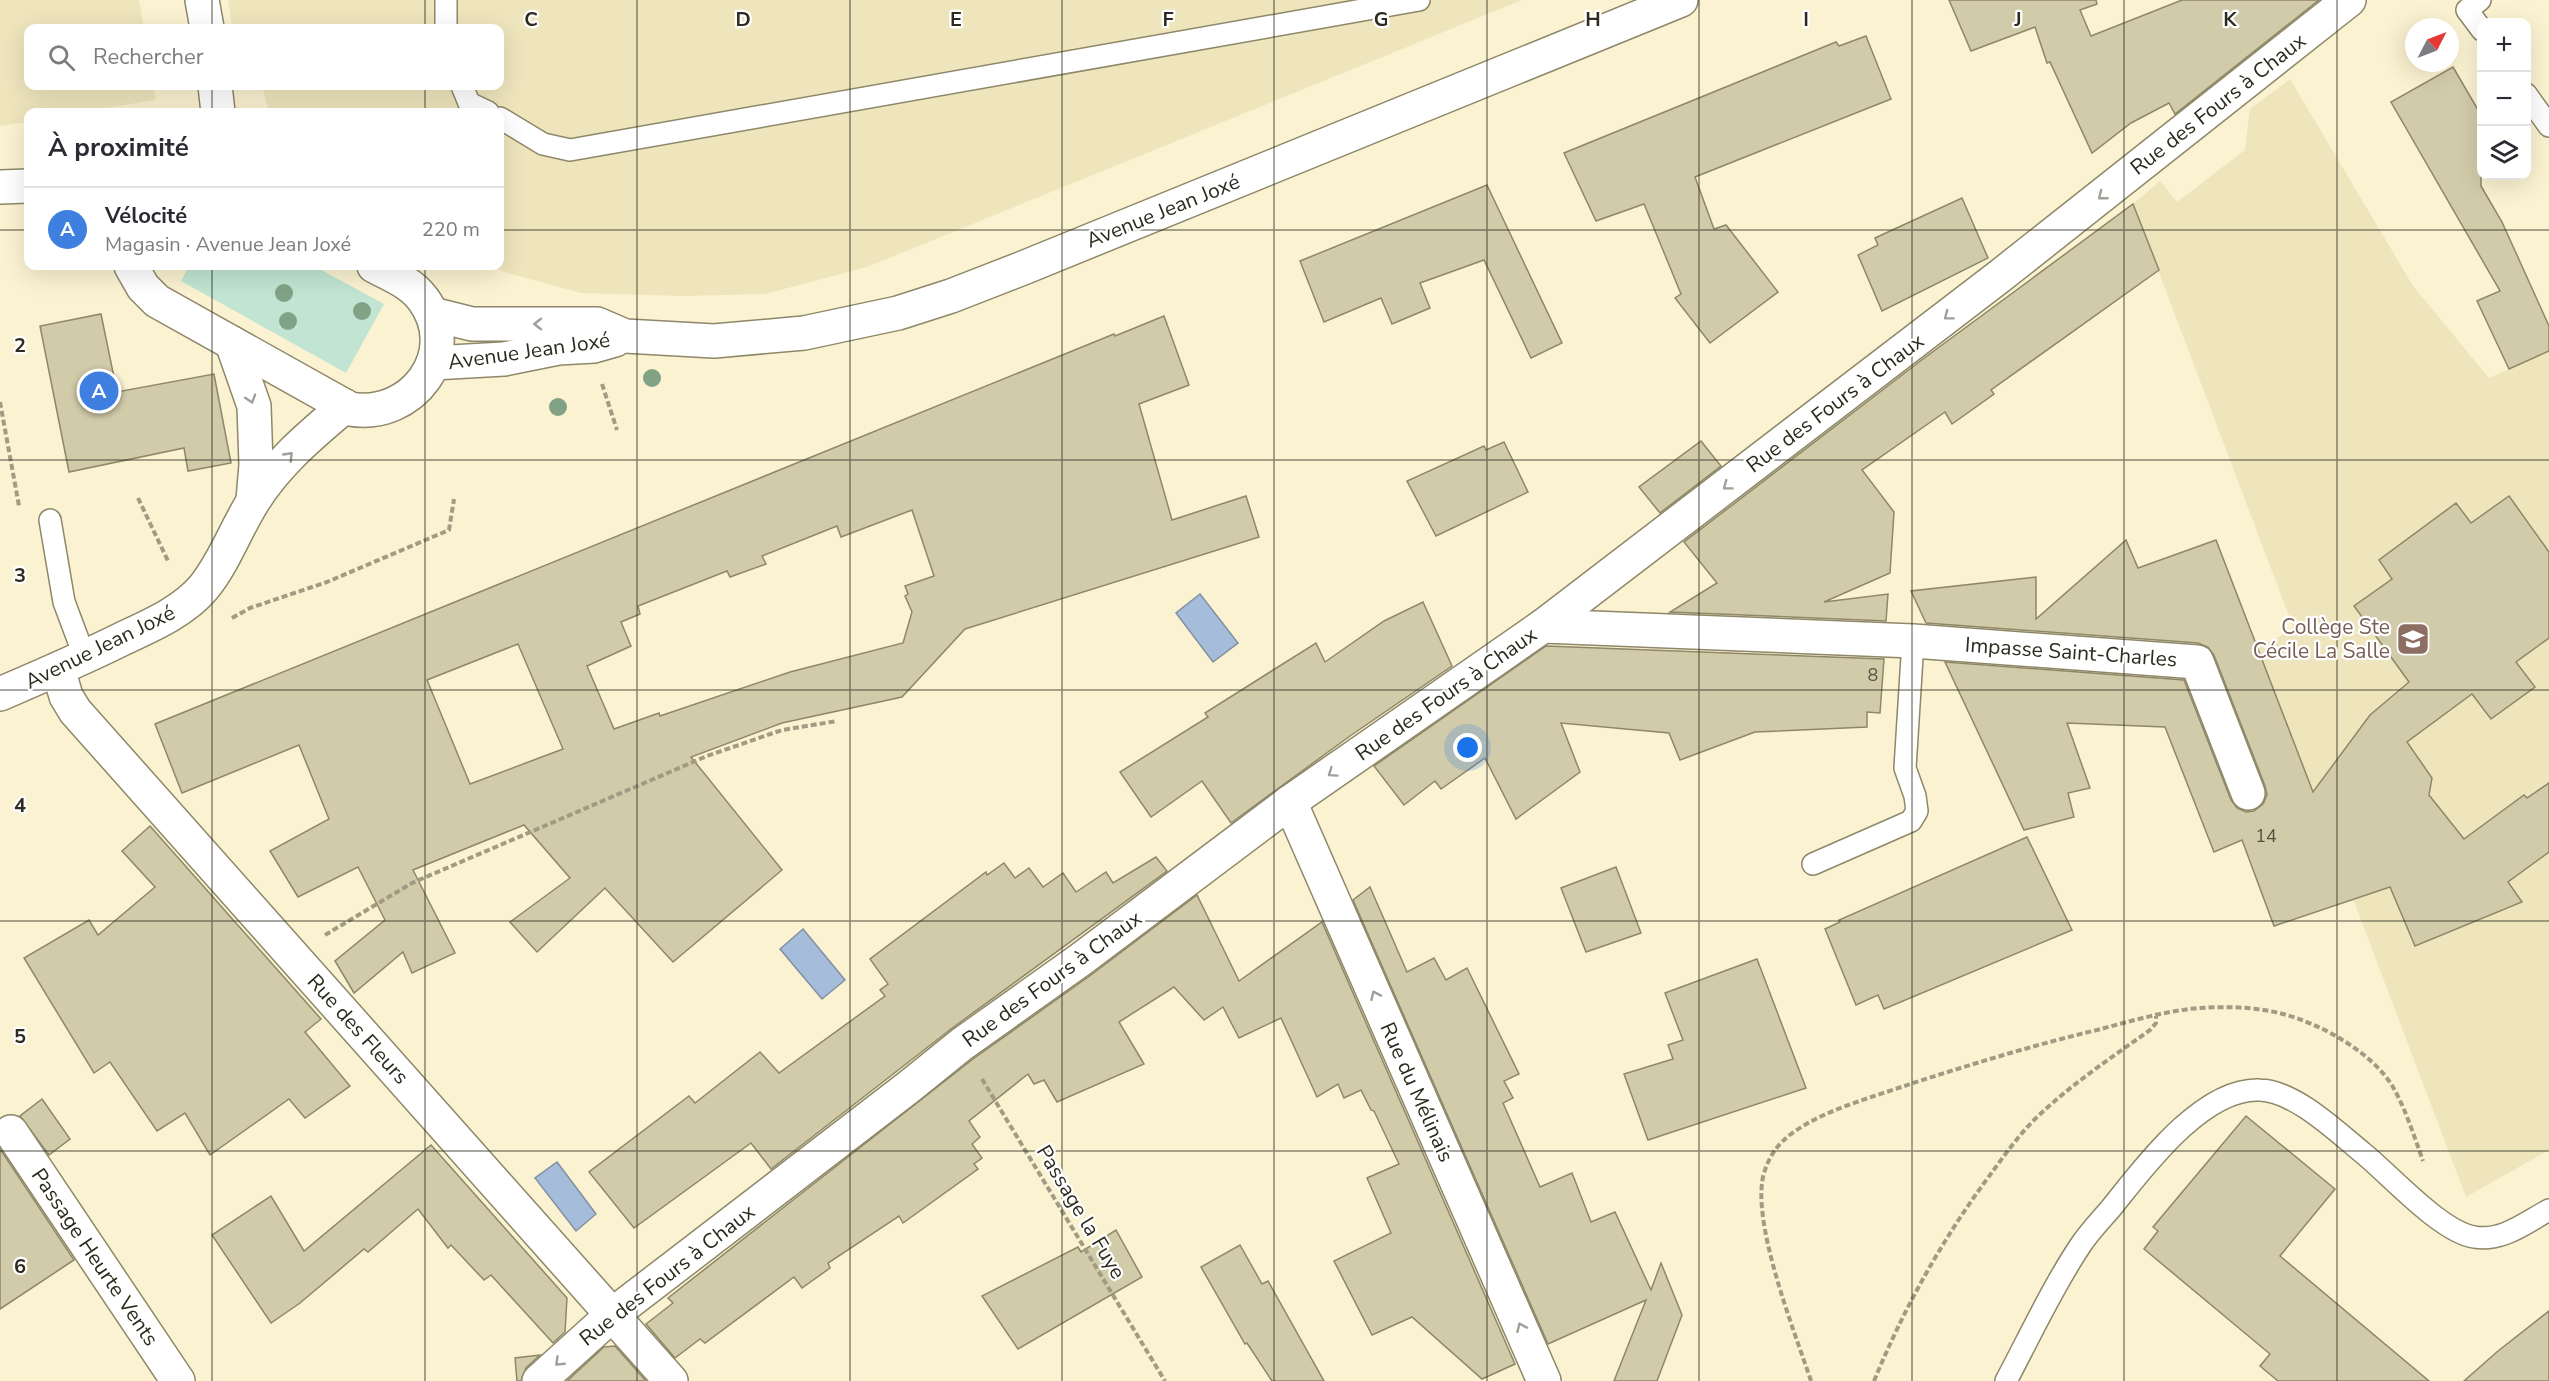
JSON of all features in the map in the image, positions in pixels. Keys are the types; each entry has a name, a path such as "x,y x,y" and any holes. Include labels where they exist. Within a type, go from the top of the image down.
{"street":[{"path":"202,0 206,24"},
{"name":"Avenue Jean Joxé","path":"432,314 472,324 597,324 626,336 714,341 804,333 898,313 951,296 1034,263 1681,0"},
{"name":"Rue des Fours à Chaux","path":"539,1381 612,1315 962,1044 1080,960 1290,802 1543,626 2001,276 2349,0"},
{"path":"215,90 218,108"},
{"path":"0,187 24,186"},
{"path":"133,270 143,287 157,301 350,409 369,411 397,404 419,387 433,363 436,339 432,314 423,299 411,286 381,270"},
{"name":"Avenue Jean Joxé","path":"433,363 504,358 558,348 594,346 626,336"},
{"name":"Avenue Jean Joxé","path":"232,343 254,406 256,465 253,502"},
{"name":"Avenue Jean Joxé","path":"0,694 72,664 184,606 204,587 253,502 272,474 303,442 345,406"},
{"name":"Impasse Saint-Charles","path":"1543,626 1913,641 2197,662 2248,793"},
{"name":"Rue des Fleurs","path":"72,664 66,696 75,711 671,1381"},
{"name":"Rue du Mélinais","path":"1290,802 1544,1381"},
{"name":"Passage Heurte Vents","path":"11,1132 178,1381"}],"lane":[{"path":"446,0 446,24"},
{"path":"504,120 543,144 570,150 1419,0"},
{"path":"2477,24 2467,10 2480,0"},
{"path":"464,100 480,108"},
{"path":"2531,101 2549,126"},
{"path":"50,520 72,664"},
{"path":"1813,864 1911,821 1917,811 1915,796 1905,768 1913,641"},
{"path":"2006,1381 2080,1246 2128,1186 2187,1124 2224,1098 2242,1091 2261,1090 2280,1094 2295,1101 2365,1154 2436,1216 2458,1232 2473,1237 2499,1238 2549,1210"}],"path":[{"path":"600,378 618,430"},
{"path":"138,498 168,561"},
{"path":"231,619 250,608 327,582 449,530 454,499"},
{"path":"324,936 412,883 707,756 782,730 837,721"},
{"path":"1811,1381 1762,1219 1761,1182 1773,1153 1780,1143 1805,1126 1856,1102 2033,1046 2157,1016 2218,1006 2246,1007 2284,1014 2326,1030 2352,1045 2392,1085 2425,1166"},
{"path":"1875,1381 1888,1348 1929,1268 1971,1201 2017,1138 2036,1118 2085,1077 2150,1030 2156,1023 2157,1016"},
{"name":"Passage la Fuye","path":"976,1069 1166,1381"}],"shaded area":[{"path":"0,0 139,0 143,24 24,24 24,90 154,90 156,100 106,108 24,108 24,123 0,126"},
{"path":"228,0 1522,0 867,267 765,294 683,296 581,293 500,270 504,270 504,108 268,108 263,90 504,90 504,24 232,24"},
{"name":"Collège Ste Cécile La Salle","path":"2290,79 2413,286 2489,378 2549,351 2549,1150 2466,1197 2258,648 2294,629 2133,204 2160,181 2177,202 2245,150 2250,109"}],"green space":[{"path":"187,270 321,270 384,304 346,373 181,281"}],"water":[{"path":"1200,594 1238,643 1213,662 1176,613"},
{"path":"803,929 845,980 822,999 780,949"},
{"path":"557,1162 596,1214 576,1231 535,1178"}],"building":[{"path":"1949,0 2096,0 2097,4 2080,10 2091,36 2182,0 2319,0 2175,114 2169,103 2131,123 2092,153 2050,62 2047,63 2035,27 1971,51"},
{"path":"1866,36 1891,99 1695,177 1714,229 1726,225 1778,292 1710,343 1675,298 1681,294 1644,204 1596,221 1564,153 1836,42 1839,46"},
{"path":"2444,72 2456,72 2477,108 2477,180 2481,180 2481,186 2502,222 2549,326 2549,351 2509,369 2477,301 2500,291 2391,102"},
{"path":"1487,185 1562,343 1531,358 1484,260 1420,283 1430,308 1392,324 1381,298 1324,322 1300,261"},
{"path":"1962,198 1988,258 1882,311 1858,255 1878,245 1875,238"},
{"path":"2133,204 2159,270 1991,390 1994,394 1952,424 1945,412 1862,470 1894,512 1890,573 1824,602 1888,594 1886,621 1670,612 1717,583 1684,542 1923,359"},
{"path":"101,314 117,392 214,374 231,463 188,471 184,448 69,472 40,326"},
{"path":"1164,316 1189,385 1139,404 1172,520 1246,496 1259,537 965,629 902,697 782,723 691,757 782,870 673,962 605,888 537,952 510,922 570,878 524,825 413,870 455,953 412,973 403,952 354,993 335,961 385,920 358,867 298,897 270,851 329,819 299,745 182,793 155,724 1114,334 1115,336","holes":["912,510 934,576 905,586 908,594 905,596 912,612 903,643 790,672 660,716 659,713 614,729 587,666 631,646 621,622 640,614 638,606 727,571 730,577 766,564 762,556 837,526 841,537","518,644 563,749 470,784 427,680"]},
{"path":"1701,441 1721,466 1660,513 1639,487"},
{"path":"1504,442 1528,492 1436,536 1407,481 1484,446 1486,450"},
{"path":"2509,496 2549,552 2549,638 2516,662 2535,687 2491,719 2472,694 2407,742 2432,778 2429,795 2464,839 2524,795 2527,798 2549,783 2549,852 2508,882 2522,902 2415,946 2390,887 2274,926 2242,840 2214,852 2165,727 2067,723 2090,788 2068,793 2074,817 2024,830 1945,662 2184,680 2231,800 2237,808 2246,812 2254,811 2263,804 2267,795 2265,786 2214,655 2208,647 2198,643 1926,623 1911,591 2036,577 2036,619 2126,540 2138,568 2216,540 2313,792 2370,715 2409,682 2354,606 2392,579 2379,560 2456,503 2471,523"},
{"path":"1423,602 1452,666 1350,736 1231,823 1202,781 1151,817 1120,772 1208,717 1205,713 1316,643 1325,662 1384,621"},
{"path":"1546,646 1884,659 1880,713 1867,712 1867,727 1755,732 1680,760 1669,733 1561,723 1580,772 1516,819 1485,758 1441,789 1435,781 1404,805 1374,766"},
{"path":"150,826 321,1019 305,1032 350,1086 305,1118 289,1099 210,1155 185,1113 157,1131 110,1062 94,1073 24,958 89,920 98,935 155,887 122,851"},
{"path":"2027,837 2072,930 1884,1009 1878,995 1856,1005 1825,929 1840,922 1839,920"},
{"path":"1156,857 1167,871 951,1029 771,1169 751,1143 634,1228 589,1172 689,1096 695,1103 760,1052 779,1073 885,996 880,990 888,984 870,959 986,872 987,875 1004,863 1015,878 1029,868 1043,887 1063,873 1076,892 1106,872 1113,883"},
{"path":"1616,867 1641,933 1586,952 1561,888"},
{"path":"1370,887 1407,972 1434,958 1446,980 1467,968 1519,1074 1504,1081 1513,1098 1503,1103 1540,1187 1572,1173 1591,1222 1615,1212 1651,1290 1661,1263 1682,1315 1657,1381 1614,1381 1646,1300 1548,1344 1353,900"},
{"path":"1197,895 1239,981 1322,922 1515,1364 1482,1379 1412,1317 1372,1335 1334,1261 1391,1233 1367,1178 1399,1164 1374,1111 1371,1110 1361,1090 1344,1098 1338,1084 1317,1097 1281,1018 1239,1038 1223,1007 1204,1020 1174,987 1119,1022 1144,1064 1057,1102 1044,1080 1034,1084 1028,1074 969,1121 980,1137 972,1144 982,1158 974,1164 978,1169 903,1223 899,1216 828,1263 830,1268 802,1288 794,1277 705,1343 700,1339 675,1358 646,1324 673,1303 668,1298 973,1059 1091,975"},
{"path":"1757,959 1806,1088 1648,1140 1624,1074 1673,1059 1668,1045 1683,1040 1665,993"},
{"path":"42,1099 70,1139 49,1155 20,1116"},
{"path":"2246,1116 2335,1189 2280,1256 2429,1381 2278,1381 2260,1366 2270,1354 2144,1249 2158,1231 2153,1227"},
{"path":"431,1145 567,1298 565,1332 553,1343 491,1275 484,1280 451,1245 448,1248 418,1209 368,1252 364,1249 300,1303 271,1323 212,1235 271,1196 304,1251"},
{"path":"0,1149 74,1260 0,1309"},
{"path":"1116,1230 1142,1277 1018,1349 982,1296 1078,1247 1081,1252"},
{"path":"1240,1245 1262,1284 1268,1281 1324,1381 1272,1381 1247,1343 1245,1344 1201,1267"},
{"path":"2549,1311 2549,1381 2464,1381 2498,1351"},
{"path":"615,1346 646,1381 567,1381 604,1347"},
{"path":"540,1355 526,1368 521,1381 517,1381 515,1358"}],"place":[{"name":"Vélocité","path":"99,391"},
{"name":"Collège Ste Cécile La Salle","path":"2413,639"}]}
